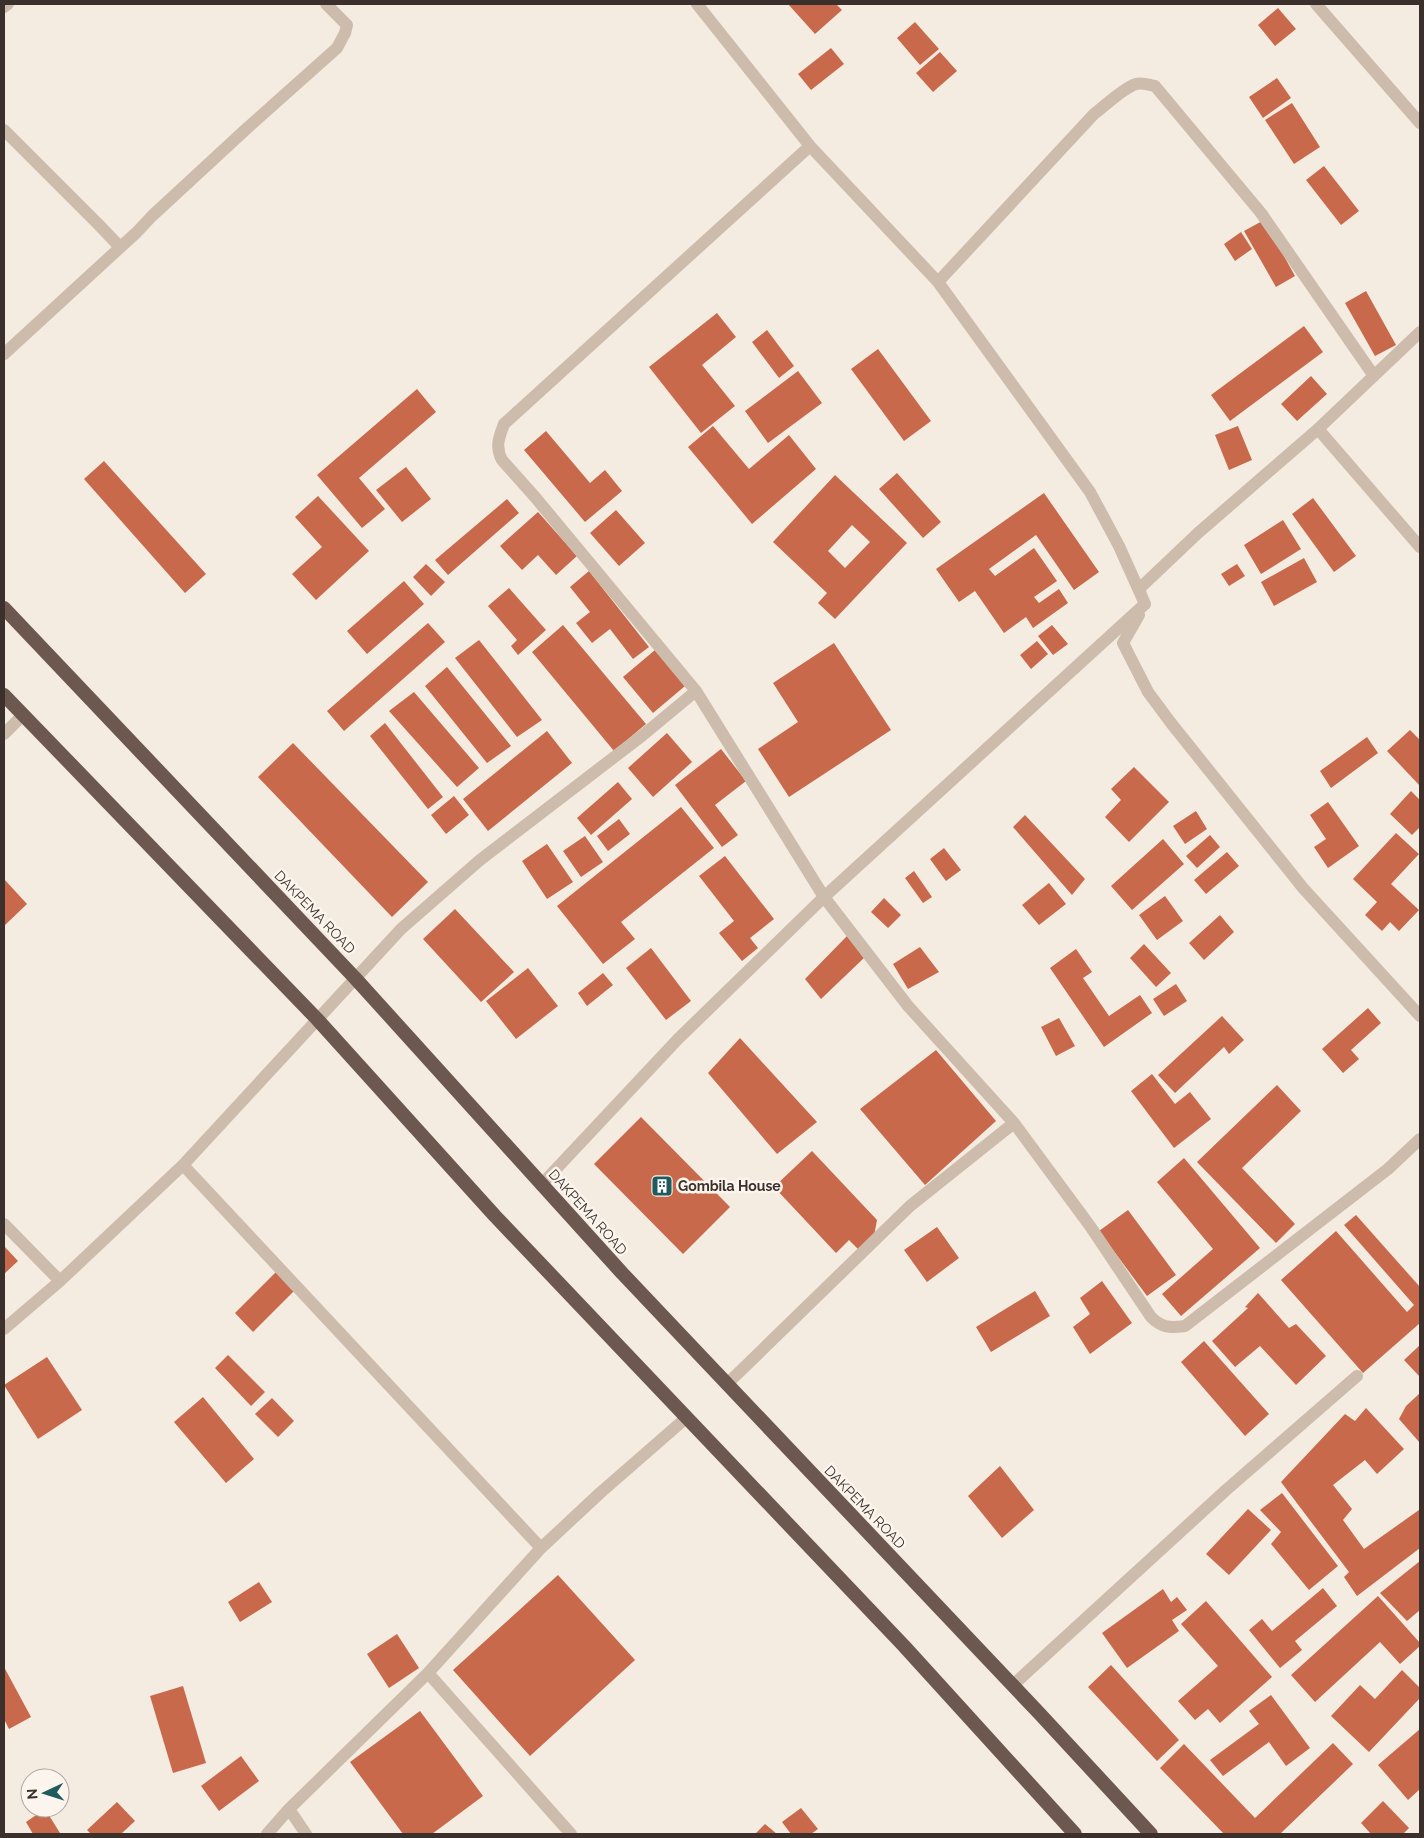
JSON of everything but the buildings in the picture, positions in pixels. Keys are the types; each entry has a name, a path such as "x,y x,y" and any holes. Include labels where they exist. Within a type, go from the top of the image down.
{"highway":[{"name":"DAKPEMA ROAD","path":"4,608 355,978 622,1273 1013,1685 1151,1834"},
{"path":"4,695 317,1019 495,1216 897,1639 1075,1834"}],"street":[{"path":"4,7 8,4"},
{"path":"4,354 244,131 337,48 346,33 346,24 326,4"},
{"path":"697,4 810,146 938,282 1090,492 1119,546 1145,604"},
{"path":"1316,4 1420,123"},
{"path":"938,282 1094,114 1124,91 1136,84 1144,83 1155,86 1261,213 1374,376"},
{"path":"4,130 120,247"},
{"path":"810,146 504,424 498,438 498,454 696,691 824,898 908,1006 1014,1123 1090,1226 1151,1317 1159,1324 1172,1328 1185,1326 1388,1169 1420,1139"},
{"path":"1145,604 1139,590 1198,533 1318,429 1420,332"},
{"path":"1318,429 1420,547"},
{"path":"541,1185 678,1039 824,898 1145,604"},
{"path":"1145,604 1123,643 1148,692 1303,888 1420,1016"},
{"path":"4,1329 60,1282 183,1165 401,929 480,860 643,735 696,691"},
{"path":"4,734 23,715"},
{"path":"727,1384 910,1206 1014,1123"},
{"path":"183,1165 541,1548"},
{"path":"4,1224 60,1282"},
{"path":"1013,1685 1225,1491 1357,1376"},
{"path":"267,1834 428,1673 541,1548 600,1493 686,1418"},
{"path":"428,1673 571,1834"},
{"path":"290,1810 306,1834"}],"place":[{"name":"Gombila House","path":"662,1186"}]}
